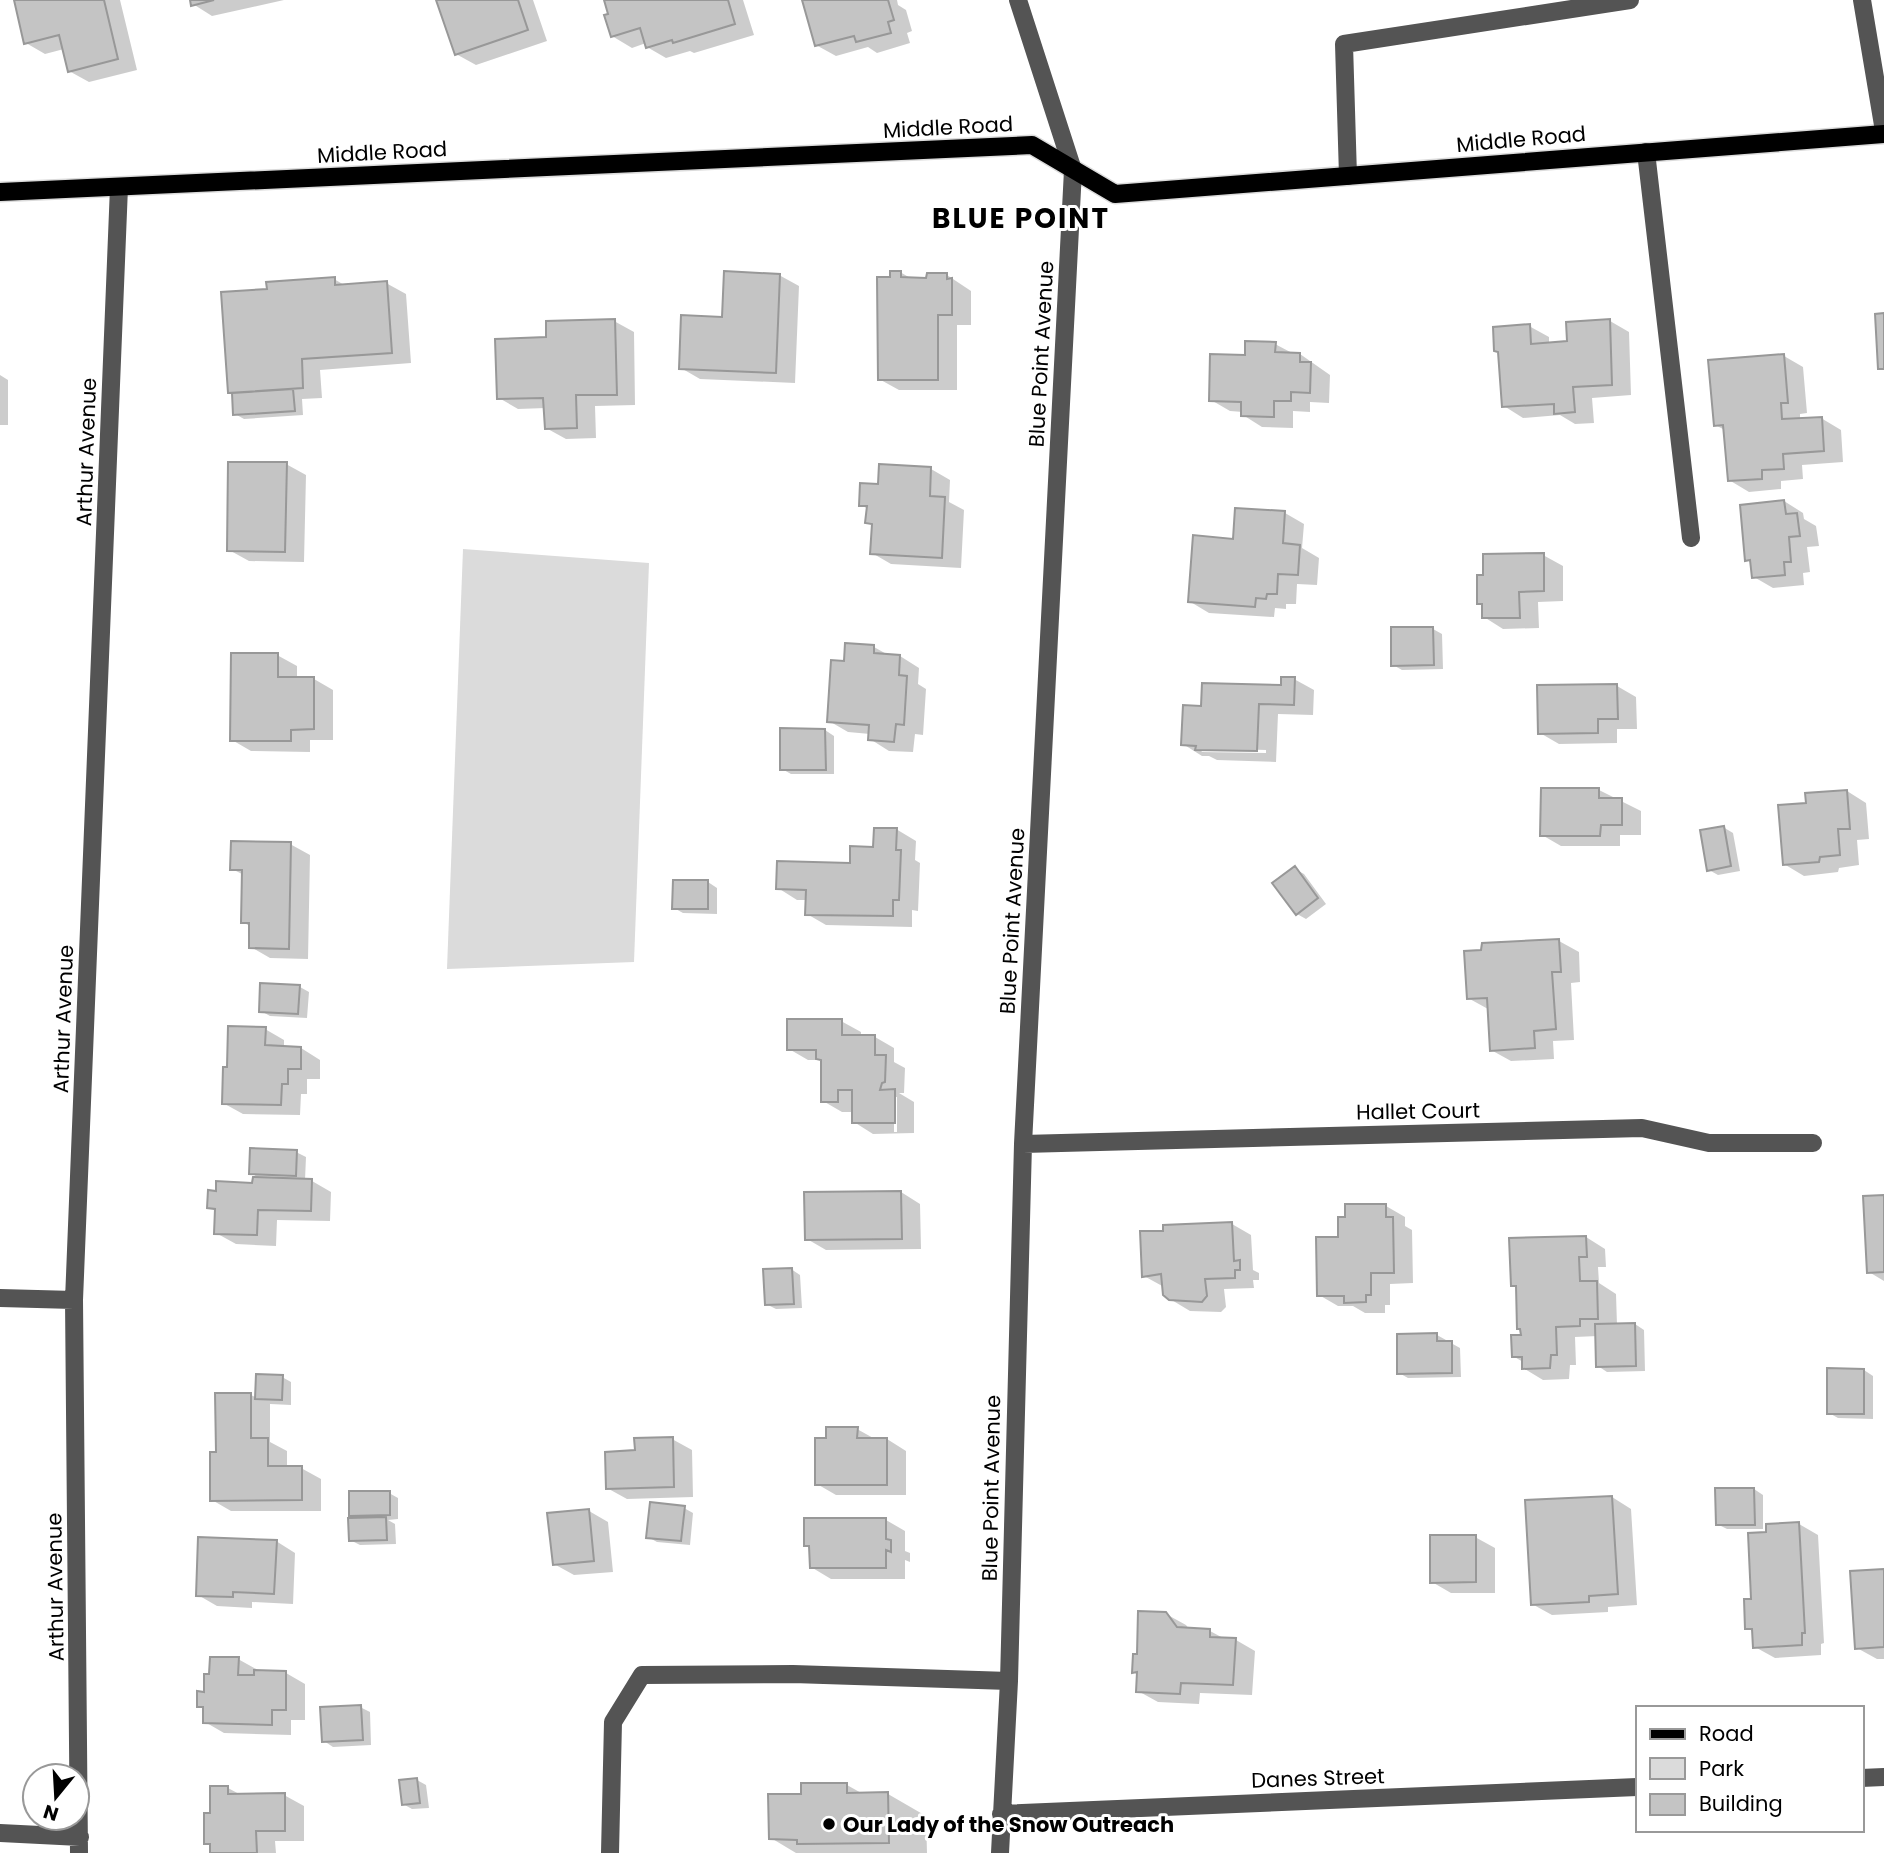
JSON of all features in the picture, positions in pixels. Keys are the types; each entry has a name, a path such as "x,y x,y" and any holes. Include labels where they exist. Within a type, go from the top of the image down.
{"main road":[{"name":"Middle Road","path":"0,192 1032,145 1115,194 1884,132"}],"street":[{"name":"Blue Point Avenue","path":"1000,1853 1009,1681 1023,1144 1073,170 1017,0"},
{"path":"1348,176 1344,44 1630,0"},
{"path":"1862,0 1884,132"},
{"path":"1646,152 1691,538"},
{"name":"Arthur Avenue","path":"80,1845 74,1300 119,187"},
{"name":"Hallet Court","path":"1023,1144 1642,1128 1709,1143 1813,1143"},
{"path":"0,1298 74,1300"},
{"path":"610,1853 613,1721 642,1675 793,1674 1009,1681"},
{"path":"1863,1778 1884,1777"},
{"name":"Danes Street","path":"1002,1814 1636,1787"},
{"path":"0,1833 80,1845"}],"green space":[{"path":"463,549 649,563 634,962 447,969"}],"building":[{"path":"14,0 104,0 118,59 68,72 59,35 24,44"},
{"path":"190,0 214,0 191,6"},
{"path":"436,0 518,0 528,30 455,55"},
{"path":"604,0 728,0 735,24 673,43 672,40 646,48 640,28 611,37 604,15 608,14"},
{"path":"802,0 888,0 894,20 888,22 891,33 856,42 854,36 815,46"},
{"path":"724,271 780,274 776,373 679,369 681,315 722,317"},
{"path":"890,271 901,271 901,277 926,278 927,273 947,273 947,279 952,278 952,315 938,315 938,380 878,380 877,277 890,277"},
{"path":"335,277 335,285 387,281 392,353 302,359 303,388 228,393 221,292 267,289 266,282"},
{"path":"1884,313 1884,369 1878,369 1875,314"},
{"path":"615,319 617,395 576,395 577,428 545,429 543,398 497,399 495,339 546,337 546,321"},
{"path":"1610,319 1612,385 1573,387 1575,412 1554,414 1554,404 1502,407 1498,352 1494,351 1493,327 1530,324 1531,344 1567,341 1566,322"},
{"path":"1245,341 1276,342 1275,352 1300,353 1300,362 1311,362 1310,393 1291,392 1291,401 1274,401 1274,417 1241,416 1241,402 1209,401 1210,354 1245,355"},
{"path":"1784,354 1788,403 1781,403 1782,419 1822,417 1824,451 1783,454 1784,469 1762,470 1762,479 1728,481 1723,425 1714,426 1708,360"},
{"path":"293,389 295,411 233,415 232,393"},
{"path":"228,462 287,462 285,552 227,551"},
{"path":"879,464 931,467 930,496 945,497 942,558 870,554 872,524 865,523 867,506 859,506 860,483 878,484"},
{"path":"1784,500 1786,514 1797,513 1800,536 1789,537 1791,562 1784,562 1785,575 1752,578 1750,560 1745,561 1740,505"},
{"path":"1235,508 1285,511 1283,543 1300,545 1298,575 1278,574 1277,594 1267,594 1266,599 1256,598 1255,607 1188,602 1193,535 1233,539"},
{"path":"1544,553 1544,591 1519,592 1520,618 1482,618 1482,604 1477,604 1477,575 1483,575 1483,554"},
{"path":"1391,627 1433,627 1434,665 1391,666"},
{"path":"845,643 874,645 874,653 900,655 899,675 907,676 904,725 896,724 894,742 868,740 869,725 827,722 831,660 844,661"},
{"path":"231,653 278,653 278,677 314,677 314,729 291,730 291,741 230,741"},
{"path":"1281,677 1295,677 1294,705 1259,704 1257,751 1195,750 1196,746 1181,745 1183,705 1201,706 1202,683 1281,685"},
{"path":"1617,684 1618,719 1598,719 1598,733 1538,734 1537,685"},
{"path":"780,728 825,729 826,770 780,770"},
{"path":"1541,788 1599,788 1599,798 1622,798 1622,825 1601,825 1600,836 1540,836"},
{"path":"1847,790 1850,829 1838,829 1840,855 1820,857 1819,862 1783,865 1778,805 1806,803 1805,793"},
{"path":"1724,826 1731,866 1707,871 1700,830"},
{"path":"874,828 897,828 896,850 901,850 899,900 893,900 893,916 805,915 806,890 776,889 777,861 850,863 850,846 873,847"},
{"path":"231,841 291,842 289,949 249,948 249,923 241,923 242,870 230,870"},
{"path":"1295,866 1318,898 1296,915 1272,883"},
{"path":"673,880 708,880 708,909 672,909"},
{"path":"1559,939 1561,972 1552,972 1556,1029 1534,1031 1535,1048 1490,1051 1487,998 1467,999 1464,951 1481,950 1482,943"},
{"path":"260,983 300,985 298,1014 259,1012"},
{"path":"787,1019 842,1019 842,1035 875,1035 875,1055 886,1055 885,1082 880,1090 895,1089 895,1123 852,1123 852,1090 838,1090 838,1102 821,1102 821,1060 816,1059 816,1050 787,1050"},
{"path":"228,1026 266,1027 265,1045 301,1047 301,1069 288,1069 288,1084 282,1084 281,1105 222,1104 223,1067 227,1067"},
{"path":"250,1148 297,1150 296,1176 249,1174"},
{"path":"253,1177 312,1179 311,1211 258,1210 257,1235 214,1234 215,1209 207,1208 208,1190 216,1191 216,1181 252,1183"},
{"path":"901,1191 902,1239 805,1240 804,1192"},
{"path":"1884,1195 1884,1272 1867,1273 1863,1196"},
{"path":"1345,1204 1386,1204 1386,1217 1393,1217 1394,1273 1371,1273 1371,1295 1366,1295 1366,1302 1344,1303 1344,1296 1317,1296 1316,1237 1338,1237 1338,1217 1345,1217"},
{"path":"1232,1222 1234,1261 1240,1260 1240,1270 1235,1270 1235,1278 1205,1279 1207,1296 1202,1302 1169,1300 1163,1295 1161,1274 1142,1277 1140,1231 1163,1231 1163,1225"},
{"path":"1586,1236 1587,1257 1579,1257 1580,1281 1597,1281 1598,1319 1580,1319 1580,1326 1556,1327 1557,1355 1551,1355 1550,1368 1522,1369 1522,1357 1512,1357 1511,1335 1521,1335 1520,1329 1517,1329 1516,1286 1511,1286 1509,1238"},
{"path":"792,1268 794,1304 765,1305 763,1269"},
{"path":"1635,1323 1636,1366 1596,1367 1595,1324"},
{"path":"1437,1333 1437,1341 1452,1341 1452,1373 1397,1374 1397,1334"},
{"path":"1827,1368 1864,1369 1864,1414 1827,1414"},
{"path":"256,1374 283,1375 282,1400 255,1399"},
{"path":"215,1393 251,1393 251,1438 268,1438 268,1466 302,1466 302,1500 210,1501 210,1452 216,1452"},
{"path":"826,1427 858,1427 857,1438 887,1438 887,1485 815,1485 815,1438 826,1438"},
{"path":"673,1437 674,1487 606,1489 605,1452 635,1450 634,1438"},
{"path":"1715,1488 1754,1488 1755,1525 1716,1525"},
{"path":"349,1491 390,1491 390,1515 349,1516"},
{"path":"1612,1496 1618,1594 1589,1596 1589,1602 1531,1605 1525,1500"},
{"path":"650,1502 685,1506 681,1541 646,1538"},
{"path":"589,1509 594,1561 553,1565 547,1513"},
{"path":"386,1517 387,1540 349,1541 348,1518"},
{"path":"804,1518 886,1518 886,1539 891,1540 891,1552 886,1550 886,1568 810,1568 809,1546 804,1546"},
{"path":"1799,1522 1805,1633 1802,1633 1802,1645 1753,1648 1752,1629 1745,1629 1744,1599 1751,1599 1748,1533 1766,1532 1766,1524"},
{"path":"1430,1535 1476,1535 1476,1582 1430,1583"},
{"path":"198,1537 277,1540 274,1594 233,1592 233,1597 196,1596"},
{"path":"1884,1569 1884,1647 1855,1649 1850,1571"},
{"path":"1138,1611 1166,1612 1177,1627 1210,1629 1210,1637 1236,1638 1233,1685 1181,1683 1180,1694 1136,1692 1137,1672 1132,1673 1133,1654 1137,1654"},
{"path":"210,1657 239,1657 238,1675 254,1675 254,1670 286,1671 286,1710 272,1710 272,1725 203,1723 203,1707 197,1707 197,1691 204,1692 204,1674 209,1674"},
{"path":"361,1705 363,1740 322,1742 320,1707"},
{"path":"417,1778 420,1803 402,1805 399,1780"},
{"name":"Our Lady of the Snow Outreach","path":"801,1783 847,1783 847,1793 888,1792 889,1843 797,1844 797,1840 769,1839 768,1794 801,1794"},
{"path":"210,1786 228,1786 228,1794 285,1793 285,1831 256,1831 257,1853 210,1853 210,1844 204,1844 204,1813 210,1813"}],"place":[{"name":"Our Lady of the Snow Outreach","path":"829,1824"}],"district":[{"name":"BLUE POINT","path":"1021,218"}]}
